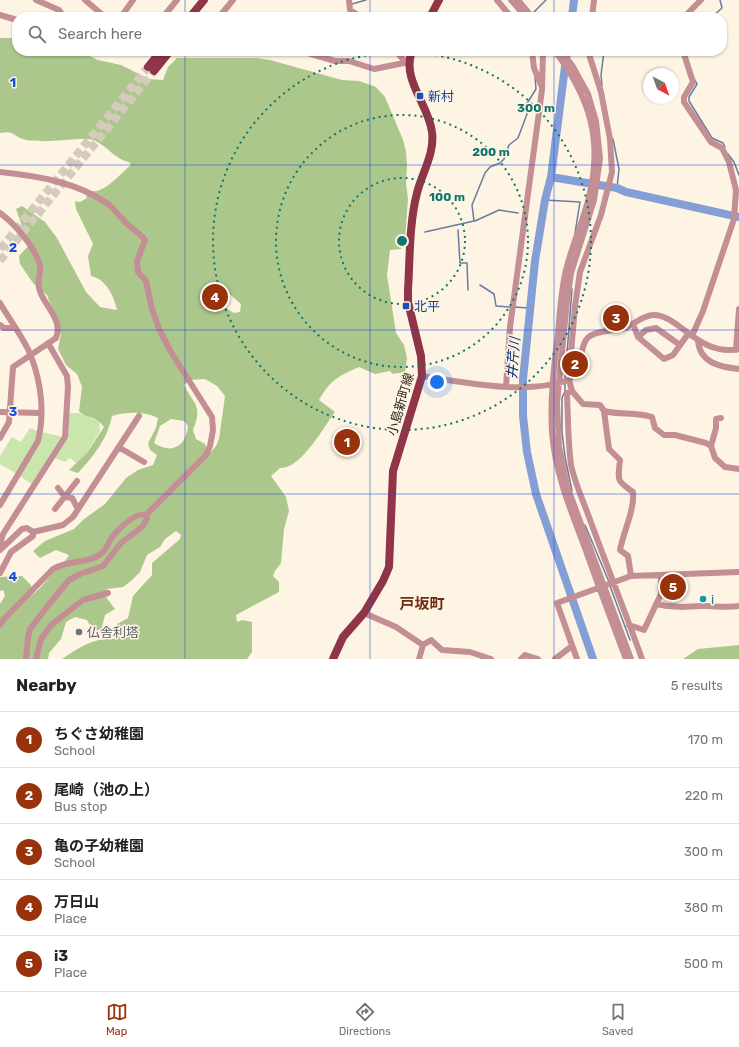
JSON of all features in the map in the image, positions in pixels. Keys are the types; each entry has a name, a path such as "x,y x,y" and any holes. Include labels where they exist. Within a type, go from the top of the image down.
{"main road":[{"path":"194,12 204,0"},
{"path":"201,12 211,0"},
{"path":"433,12 439,0"},
{"path":"158,56 151,69 165,56"},
{"name":"小島新町線","path":"333,659 343,637 364,613 383,581 388,567 393,471 422,376 421,356 408,302 408,290 416,201 431,148 432,131 407,63 410,56"}],"street":[{"path":"36,0 60,12"},
{"path":"86,0 99,12"},
{"path":"125,12 133,0"},
{"path":"167,12 177,0"},
{"path":"223,12 233,0"},
{"path":"349,0 350,10 353,12"},
{"path":"497,0 506,12"},
{"path":"512,0 522,12"},
{"path":"518,0 528,12"},
{"path":"593,12 594,0"},
{"path":"689,12 701,0"},
{"path":"0,15 12,19"},
{"path":"318,56 335,61 349,61 374,69 407,63"},
{"path":"401,56 407,63"},
{"path":"533,56 534,68 542,90"},
{"path":"507,387 510,328 542,90 543,56"},
{"path":"559,56 582,88"},
{"path":"564,56 594,111 600,145 591,199 571,273 555,384 552,432 557,467 568,503 606,585 630,624 642,659"},
{"path":"579,360 570,353 576,299 584,259 601,215 607,193 612,157 601,92 590,56"},
{"path":"632,324 638,337 664,359 673,355 690,335 702,311 734,219 737,179 722,148 711,142 684,102 684,98 693,82 684,56"},
{"path":"0,172 56,181 82,190 108,204 129,226 141,234 145,240 137,261 138,272 146,281 152,309 159,329 171,352 212,417 213,430 210,446 206,455 146,515 147,518 143,526 121,543 103,566 80,574 69,580 50,603 30,629 26,659"},
{"path":"0,213 29,243 40,266 39,288 54,316 58,332 56,338 13,367 10,422 0,438"},
{"path":"0,303 31,355 41,398 42,413 41,430 38,441 1,501"},
{"path":"631,576 628,556 620,550 622,535 634,499 633,492 621,484 618,479 620,460 609,449 604,411 600,405 583,404 572,391 569,380 579,360 586,339 592,335 626,328 647,316 658,316 667,319 698,341 717,349 738,350 739,310"},
{"path":"0,325 4,328 14,328"},
{"path":"638,337 646,330 656,328 680,345"},
{"path":"698,341 699,350 708,360 714,364 739,369"},
{"path":"1,549 3,534 65,437 68,387 66,376 48,343"},
{"path":"422,376 507,387 555,384 569,380"},
{"path":"555,384 559,446 567,486 606,585 632,659"},
{"path":"572,391 567,393 569,444 572,466 626,659"},
{"path":"604,411 618,414 642,414 652,417 655,428 664,435 675,435 706,443 711,446"},
{"path":"0,412 42,413"},
{"path":"1,549 22,529 27,528 33,532 66,523 78,509 120,448 139,416"},
{"path":"721,418 716,419 716,428 711,446 715,458 727,468 739,469"},
{"path":"559,446 569,444"},
{"path":"120,448 144,462"},
{"path":"55,509 77,481"},
{"path":"58,488 65,497 72,498 78,509"},
{"path":"576,510 583,506"},
{"path":"0,625 4,619 53,569 62,563 93,558 102,553 118,531 137,515 146,515"},
{"path":"0,573 11,552 33,536 33,532"},
{"path":"577,659 557,603 558,602 631,576 739,572"},
{"path":"630,624 644,630 660,594 661,576"},
{"path":"36,659 42,639 51,625 83,600 108,593"},
{"path":"656,604 684,608 705,606 728,608 739,606"},
{"path":"364,613 396,627 423,646"},
{"path":"419,659 423,646 431,640 442,650 470,652 491,659"},
{"path":"555,659 572,646"},
{"path":"521,659 525,655 538,659"}],"green space":[{"path":"0,38 12,38 12,56 90,56 98,60 121,65 149,79 163,80 168,67 177,58 256,58 270,60 342,80 359,81 376,87 385,97 406,151 406,183 408,199 405,240 401,249 390,250 387,275 396,333 404,345 407,358 405,372 393,374 390,371 375,374 359,367 336,379 323,393 319,400 335,412 311,446 296,462 288,467 280,468 271,476 286,497 289,511 284,529 281,563 273,576 279,582 279,592 236,615 237,622 242,620 252,622 252,652 247,659 62,659 87,644 100,640 114,639 118,633 117,624 128,618 133,596 152,575 152,563 180,539 181,535 176,531 165,539 160,547 147,555 140,572 131,581 123,587 107,589 106,597 115,609 105,615 101,631 92,629 87,620 75,617 66,622 61,639 49,653 48,659 0,659 0,604 5,596 3,590 0,591 0,577 22,576 31,585 32,595 44,584 69,555 56,550 40,558 33,551 45,541 74,529 84,519 105,504 126,478 138,470 153,465 157,455 150,450 148,443 156,428 158,418 147,414 135,413 112,416 107,432 99,447 89,460 78,473 69,470 87,453 104,427 97,420 82,414 79,411 82,387 77,374 66,365 58,349 61,334 47,295 33,283 20,264 19,256 31,243 24,232 16,209 22,206 45,222 57,238 86,292 100,307 117,310 114,299 105,284 91,276 88,256 93,244 76,209 75,201 80,202 87,198 84,190 95,191 106,187 131,165 129,162 119,158 98,142 93,140 26,140 9,132 0,133","holes":["225,290 241,304 240,312 234,313 214,301 203,303 204,298 218,291","205,379 217,386 225,396 219,439 216,446 209,454 205,444 196,439 193,430 196,422 197,410 194,401 184,385 190,380","171,419 184,421 188,426 187,433 181,443 177,446 172,448 161,447 154,443 160,426"]},
{"path":"68,413 79,413 99,421 100,431 82,461 76,463 70,458 65,462 54,458 66,440"},
{"path":"30,428 38,431 38,438 17,474 0,464 0,456 12,437 21,442"},
{"path":"42,432 63,437 33,485 20,476"},
{"path":"739,645 739,659 683,659 698,649"}],"waterway":[{"path":"352,4 366,0"},
{"path":"534,12 546,0"},
{"name":"井芹川","path":"573,12 574,0"},
{"path":"718,12 722,8 720,0"},
{"name":"井芹川","path":"566,56 551,177 545,200 535,261 523,379 523,416 527,452 536,494 593,659"},
{"path":"602,86 601,75 603,56"},
{"path":"425,232 474,221 472,205 485,173 490,167 500,163 504,159 509,145 518,138 527,114 526,105 536,89 535,77"},
{"path":"695,80 697,84 689,97 689,101 712,138 723,143 725,147"},
{"path":"613,139 619,169 617,188"},
{"path":"728,154 734,162 739,175"},
{"path":"551,177 617,188 626,192 739,217"},
{"path":"545,200 580,202 575,233"},
{"path":"475,221 499,210 518,213"},
{"path":"458,230 460,263 467,263 468,290"},
{"path":"480,285 494,294 496,306 510,307"},
{"path":"565,379 572,289"},
{"path":"514,307 529,308"},
{"path":"565,383 565,391 562,398 562,432 565,457 572,491"},
{"path":"585,525 609,582"},
{"path":"610,586 630,640"}],"tunnel":[{"path":"0,249 148,67"},
{"path":"0,261 154,71"}],"place":[{"name":"新村","path":"420,96"},
{"name":"万日山","path":"215,297"},
{"name":"北平","path":"406,306"},
{"name":"亀の子幼稚園","path":"616,318"},
{"name":"尾崎（池の上）","path":"575,364"},
{"name":"ちぐさ幼稚園","path":"347,442"},
{"name":"i3","path":"673,587"},
{"name":"i","path":"703,599"},
{"name":"仏舎利塔","path":"79,632"}],"district":[{"name":"戸坂町","path":"422,604"}]}
